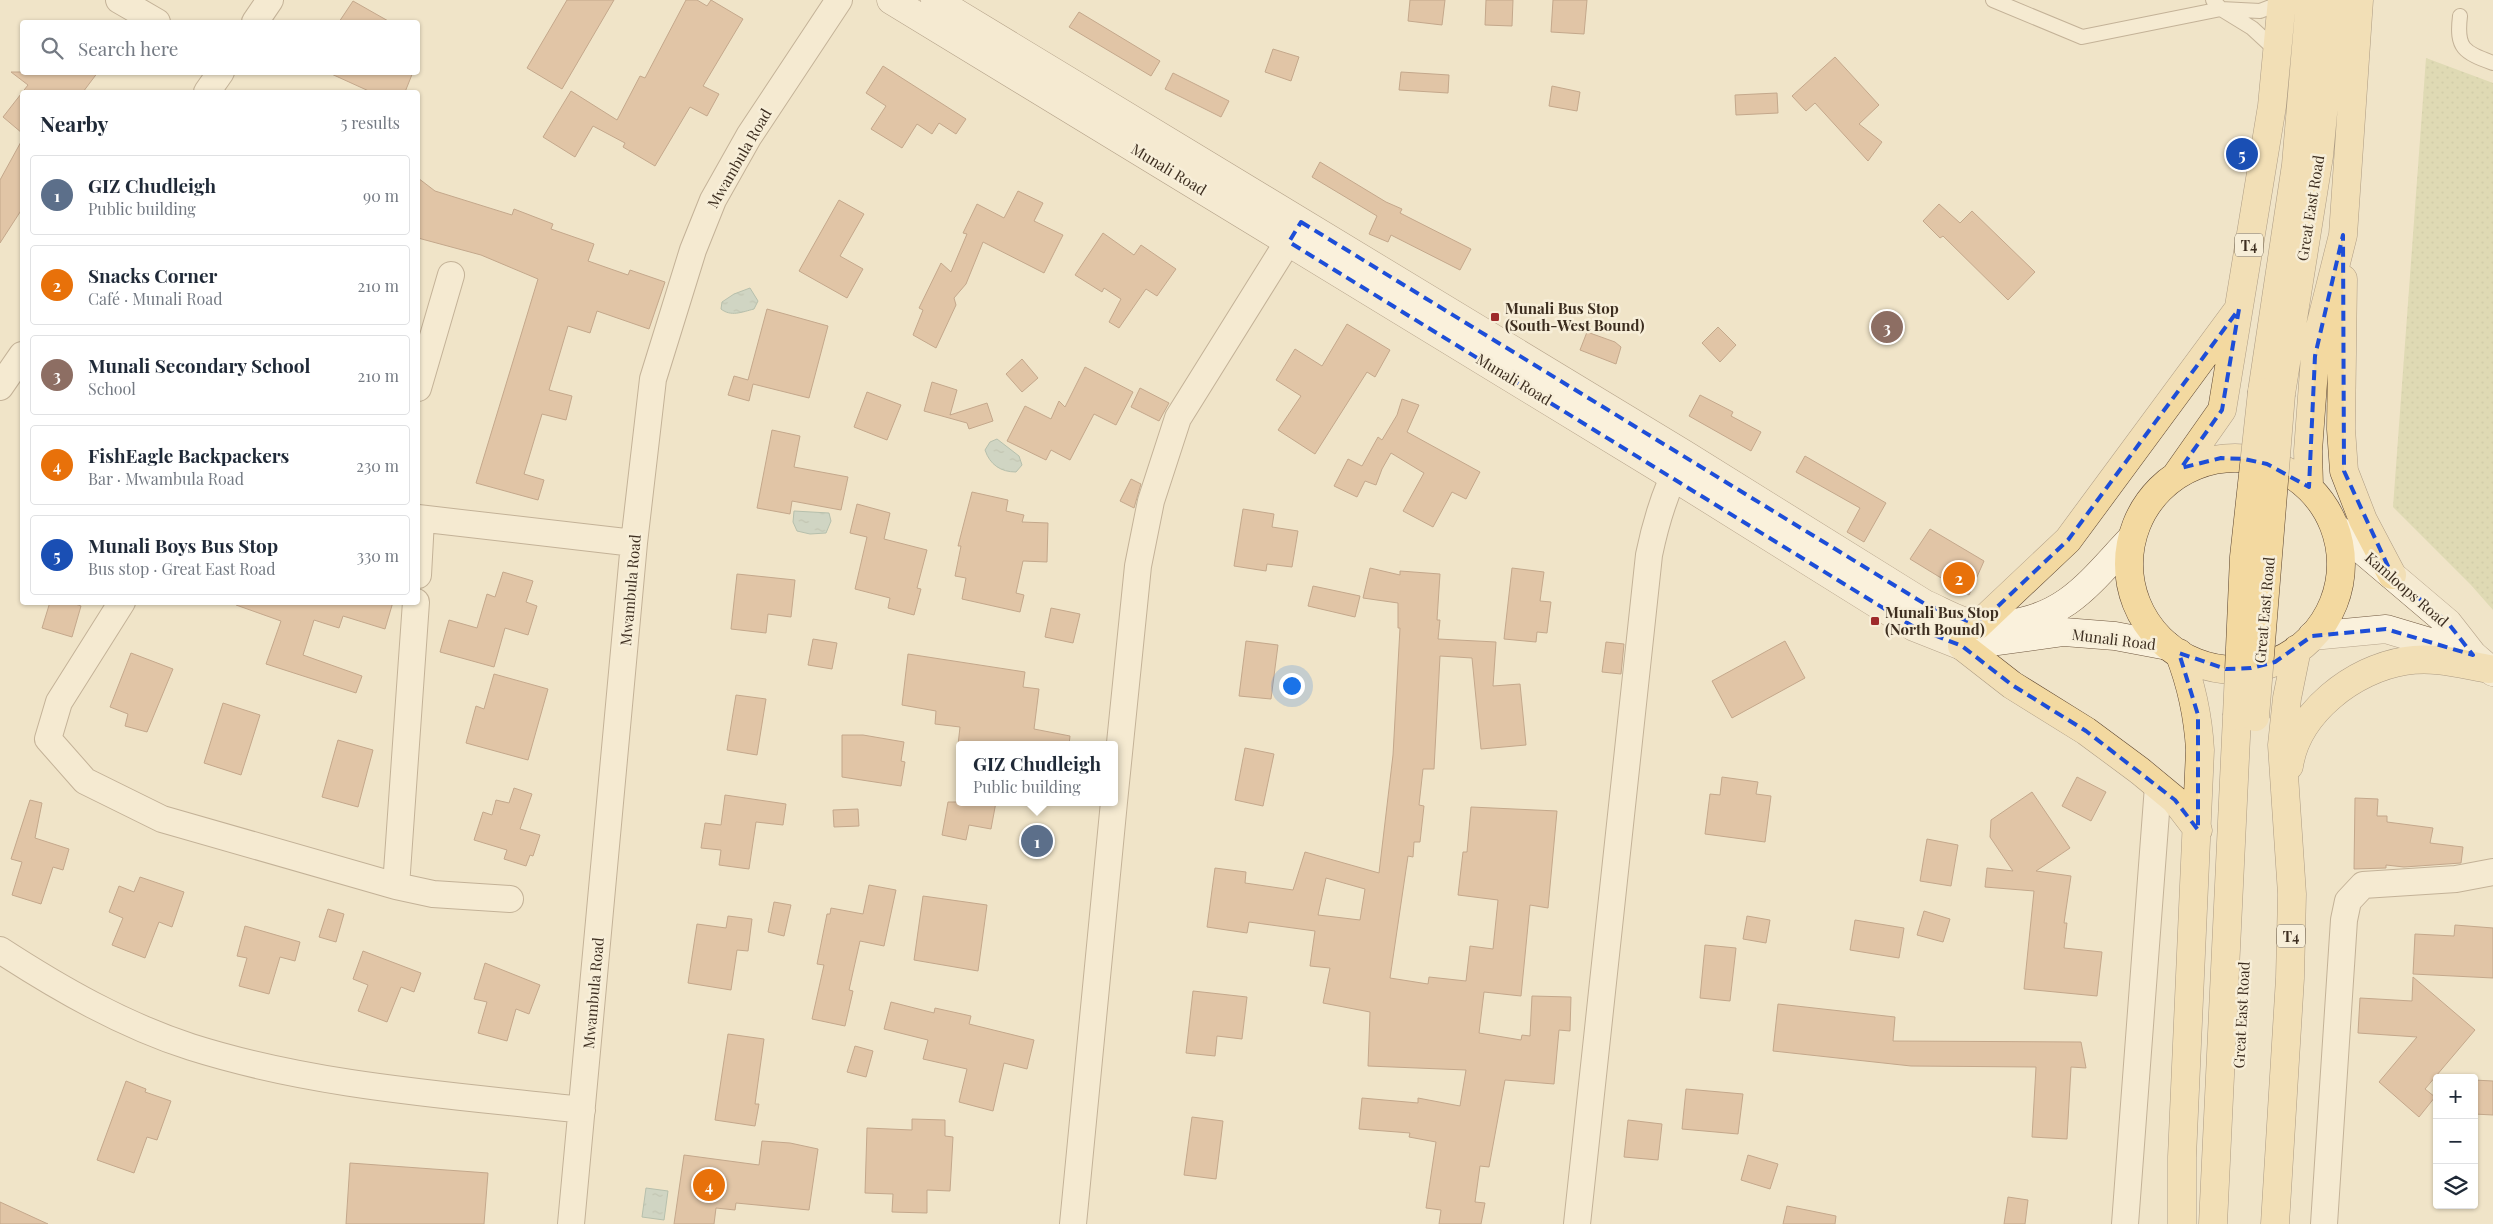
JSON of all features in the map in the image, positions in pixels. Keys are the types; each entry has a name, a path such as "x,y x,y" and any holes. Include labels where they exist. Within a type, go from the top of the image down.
{"main road":[{"name":"Munali Road","path":"891,0 1295,232 1678,465 1925,604 1961,620 1984,627 2024,622 2060,608 2083,589 2130,540"},
{"name":"Munali Road","path":"935,0 1295,232"},
{"name":"Great East Road","path":"2271,393 2296,165 2310,0"},
{"name":"Great East Road","path":"2232,1224 2246,716 2244,557 2271,393 2319,156 2334,0"},
{"name":"Great East Road","path":"2309,486 2308,451 2315,356 2320,327 2343,235 2359,0"},
{"name":"T4","path":"2176,475 2222,410 2272,106 2281,1"},
{"path":"2343,235 2341,429 2344,471 2363,520 2392,575"},
{"path":"1978,625 2068,540 2239,309"},
{"path":"2174,650 2202,664 2234,669 2252,668 2275,662 2305,643 2327,619 2337,598 2342,575 2342,551 2336,528 2325,506 2309,486 2268,464 2244,459 2221,458 2198,464 2176,475 2155,492 2139,514 2130,540 2128,564 2131,587 2139,609 2148,623 2174,650 2190,681 2198,716 2200,750 2198,830 2182,1147 2182,1224"},
{"name":"Munali Road","path":"1678,465 1914,627 1956,644 2064,632 2115,636 2174,650"},
{"name":"Kamloops Road","path":"2336,528 2448,623 2485,665"},
{"name":"Kamloops Road","path":"2305,643 2386,629 2485,665"},
{"name":"T4","path":"2275,1224 2291,913 2282,745 2284,718 2305,643"},
{"path":"1956,644 2012,685 2086,731 2158,786 2175,800 2198,830"},
{"path":"2284,794 2289,762 2301,732 2320,706 2344,684 2373,669 2405,661 2438,659 2485,665"},
{"name":"Great East Road","path":"2213,1224 2246,716"}],"street":[{"path":"119,0 154,20"},
{"path":"255,20 270,0"},
{"name":"Mwambula Road","path":"571,1224 634,543 653,379 692,250 713,200 749,136 838,0"},
{"path":"208,90 219,75"},
{"path":"1118,763 1138,566 1151,501 1178,418 1295,232"},
{"path":"420,381 451,275"},
{"path":"0,387 20,358"},
{"path":"1576,1224 1649,555 1654,527 1678,465"},
{"path":"420,519 634,543"},
{"path":"120,605 59,702 48,739 85,781 162,819 396,886 433,894 510,899"},
{"path":"396,886 416,605"},
{"path":"2125,1224 2158,786"},
{"path":"1073,1224 1114,806"},
{"path":"2324,1224 2344,920 2348,901 2363,885 2456,879 2493,872"},
{"path":"0,950 46,980 112,1015 190,1047 268,1068 361,1084 582,1110"}],"lane":[{"path":"1993,0 2082,37 2217,4 2260,11 2281,1"},
{"path":"2217,4 2252,28 2277,52"},
{"path":"2460,16 2458,32 2460,44 2467,53 2493,63"}],"highlighted area":[{"path":"1301,222 1925,604 1978,625 2068,540 2239,309 2222,410 2181,468 2221,458 2244,459 2267,464 2309,487 2315,356 2343,235 2344,471 2392,575 2448,623 2473,655 2386,629 2312,636 2275,662 2251,668 2226,669 2179,653 2198,715 2198,830 2175,800 2086,731 2012,685 1962,646 1914,627 1289,242"}],"green space":[{"path":"2426,58 2493,83 2493,610 2471,585 2393,507"}],"water":[{"path":"750,288 758,301 754,309 729,313 721,309 722,302 734,294"},
{"path":"997,439 1019,456 1022,465 1016,472 1006,471 997,467 987,455 985,450 990,442"},
{"path":"794,511 829,513 831,521 826,533 810,534 797,531 793,522"},
{"path":"646,1188 668,1191 664,1220 642,1217"}],"building":[{"path":"567,0 614,0 562,89 527,68"},
{"path":"686,0 697,0 707,6 711,0 743,19 703,86 719,94 707,116 690,107 655,166 623,147 625,143 593,126 575,157 543,137 571,91 617,120 640,76 645,78"},
{"path":"1410,0 1445,0 1442,25 1408,21"},
{"path":"1486,0 1513,0 1512,26 1485,25"},
{"path":"1553,0 1587,0 1584,34 1551,32"},
{"path":"353,1 386,20 340,20"},
{"path":"1079,12 1160,61 1151,76 1069,27"},
{"path":"1273,49 1299,57 1291,81 1265,72"},
{"path":"1835,57 1879,105 1859,124 1882,142 1868,161 1815,103 1806,111 1792,96"},
{"path":"883,66 966,119 956,134 939,123 932,134 917,124 902,148 871,129 886,106 866,93"},
{"path":"11,72 20,72 20,75 96,75 84,90 24,90 28,85"},
{"path":"1401,72 1449,75 1448,93 1399,90"},
{"path":"1173,73 1229,101 1221,117 1165,89"},
{"path":"334,75 412,75 406,90 367,90"},
{"path":"1552,86 1580,92 1577,111 1549,106"},
{"path":"1777,93 1778,113 1736,115 1735,95"},
{"path":"20,96 20,131 3,117"},
{"path":"20,144 20,212 0,243 0,180"},
{"path":"1320,162 1386,202 1402,209 1400,213 1471,249 1460,270 1391,235 1388,242 1369,234 1377,216 1312,177"},
{"path":"420,180 435,191 512,215 514,209 553,224 551,229 594,244 588,261 628,275 630,270 665,282 649,329 597,311 590,333 568,326 549,390 572,396 566,420 542,414 524,474 544,480 538,500 476,483 538,279 481,255 420,239"},
{"path":"1018,191 1043,203 1034,221 1063,235 1044,273 983,242 966,284 954,298 956,305 936,348 913,335 923,310 919,308 941,263 951,272 967,234 963,233 977,204 1004,218"},
{"path":"839,200 864,214 840,256 863,269 847,298 799,271"},
{"path":"1939,204 1960,223 1972,211 2035,272 2008,300 1943,236 1940,238 1923,221"},
{"path":"1103,233 1134,255 1141,245 1176,269 1157,296 1146,289 1119,328 1109,322 1121,299 1104,288 1102,292 1075,275"},
{"path":"767,309 828,326 809,398 753,384 749,401 728,395 734,376 748,380"},
{"path":"1347,324 1390,350 1375,377 1367,372 1315,454 1278,430 1301,396 1276,380 1295,349 1322,366"},
{"path":"1718,327 1736,345 1720,362 1702,343"},
{"path":"1587,332 1615,342 1621,347 1616,364 1580,350"},
{"path":"1022,359 1038,378 1022,392 1006,374"},
{"path":"1085,367 1133,392 1116,425 1094,414 1070,460 1051,450 1046,460 1007,441 1025,406 1051,419 1059,401 1065,407"},
{"path":"932,382 957,390 950,415 987,403 993,421 969,429 967,423 924,411"},
{"path":"1140,388 1169,403 1159,421 1131,407"},
{"path":"867,392 901,405 887,440 854,427"},
{"path":"1700,395 1733,412 1731,416 1761,432 1751,451 1689,416"},
{"path":"1402,399 1419,405 1407,432 1480,472 1466,499 1452,492 1433,527 1403,511 1424,473 1391,453 1376,485 1365,481 1357,497 1334,486 1348,459 1362,466 1378,437 1382,440 1397,415"},
{"path":"772,430 800,436 794,467 848,477 841,510 792,501 790,514 757,508"},
{"path":"1805,456 1886,503 1864,542 1847,532 1860,508 1796,472"},
{"path":"1131,479 1141,484 1134,508 1120,501"},
{"path":"972,492 1008,500 1006,511 1024,515 1022,522 1048,523 1047,562 1023,561 1016,593 1024,595 1020,612 962,599 966,578 955,576 961,546 958,546"},
{"path":"857,504 890,513 884,539 927,550 917,588 921,589 914,615 888,608 890,598 855,589 867,537 850,533"},
{"path":"1243,509 1274,514 1272,527 1298,531 1292,567 1267,564 1266,571 1234,566"},
{"path":"1930,529 1984,561 1969,595 1910,559"},
{"path":"1370,568 1400,575 1400,571 1440,574 1437,620 1440,620 1438,639 1496,642 1493,686 1520,684 1526,745 1481,749 1472,658 1440,656 1434,769 1423,769 1419,805 1424,806 1420,842 1414,842 1413,857 1408,856 1390,978 1428,984 1429,977 1466,981 1470,946 1493,949 1498,900 1458,895 1463,852 1467,852 1471,807 1557,811 1548,908 1530,905 1521,996 1484,992 1479,1033 1521,1040 1522,1035 1530,1036 1532,996 1571,997 1570,1031 1559,1030 1554,1084 1505,1080 1489,1167 1480,1166 1475,1202 1485,1203 1481,1224 1439,1224 1441,1210 1426,1208 1436,1142 1409,1137 1410,1133 1359,1129 1362,1098 1418,1103 1418,1098 1460,1106 1466,1070 1368,1066 1370,1012 1323,1003 1330,968 1310,966 1315,931 1249,922 1247,933 1207,927 1215,868 1246,872 1245,883 1293,890 1305,852 1379,873 1393,755 1400,628 1398,628 1398,603 1363,598","holes":["1326,878 1365,889 1360,920 1318,915"]},
{"path":"1512,568 1544,572 1540,601 1551,602 1547,633 1537,632 1536,642 1504,639"},
{"path":"503,572 533,581 526,602 537,606 528,635 505,628 494,667 440,652 449,620 477,628 487,594 495,597"},
{"path":"737,574 795,580 791,617 768,614 766,633 731,629"},
{"path":"1313,586 1360,596 1355,617 1308,606"},
{"path":"49,605 81,606 72,637 42,628"},
{"path":"236,605 392,605 385,629 343,616 339,628 314,620 303,655 362,676 356,693 266,664 281,621"},
{"path":"1051,608 1080,614 1073,643 1045,637"},
{"path":"813,639 837,643 832,669 808,665"},
{"path":"1246,641 1278,645 1271,699 1239,696"},
{"path":"1785,641 1805,678 1732,718 1712,681"},
{"path":"1606,642 1624,644 1621,674 1602,672"},
{"path":"131,653 173,669 147,732 125,726 128,714 110,707"},
{"path":"908,654 1025,672 1023,687 1039,689 1034,729 1070,736 1069,741 958,741 960,727 935,724 936,711 902,705"},
{"path":"494,674 548,689 528,760 466,743 476,706 484,709"},
{"path":"736,695 766,699 757,755 727,750"},
{"path":"223,703 260,715 241,775 204,763"},
{"path":"842,735 863,735 904,742 901,761 905,762 901,786 842,777"},
{"path":"338,740 373,750 358,807 322,797"},
{"path":"1245,748 1274,754 1263,806 1235,800"},
{"path":"1722,777 1758,782 1756,794 1771,796 1765,842 1705,834 1710,794 1720,795"},
{"path":"2077,777 2106,792 2091,821 2062,806"},
{"path":"514,788 532,794 520,829 540,835 533,856 530,855 526,866 504,859 507,850 474,840 483,812 492,815 496,800 509,803"},
{"path":"2032,792 2070,848 2036,871 2071,876 2064,923 2067,923 2064,948 2102,952 2097,996 2024,989 2034,891 1985,887 1987,868 2013,871 1990,837 1991,820"},
{"path":"725,795 786,804 783,825 756,822 749,869 719,865 721,850 701,848 705,823 721,825"},
{"path":"2355,798 2378,799 2377,816 2387,816 2387,822 2433,828 2430,843 2463,847 2461,863 2404,867 2386,865 2386,868 2354,869"},
{"path":"30,800 42,803 35,838 69,849 63,870 53,867 41,904 12,895 22,862 11,859"},
{"path":"948,802 956,802 956,806 995,806 991,829 969,825 966,840 942,835"},
{"path":"858,809 859,826 834,827 833,810"},
{"path":"1927,839 1958,845 1951,886 1920,881"},
{"path":"140,877 184,892 172,927 159,922 145,958 112,945 123,918 109,912 119,886 134,892"},
{"path":"869,885 896,890 884,946 860,941 849,990 853,991 845,1026 812,1019 824,965 817,964 827,914 830,914 831,908 863,914"},
{"path":"923,896 987,905 978,971 914,960"},
{"path":"774,902 791,905 784,936 768,932"},
{"path":"328,909 344,914 336,942 319,937"},
{"path":"1924,911 1950,919 1943,942 1917,935"},
{"path":"728,916 752,919 748,951 737,950 731,990 688,983 697,924 726,928"},
{"path":"1747,916 1770,920 1766,943 1743,939"},
{"path":"1855,920 1904,928 1899,958 1850,950"},
{"path":"2455,925 2493,928 2493,978 2413,974 2415,934 2454,936"},
{"path":"245,926 300,942 295,961 280,957 269,994 239,986 247,958 237,956"},
{"path":"1705,945 1736,948 1730,1001 1700,998"},
{"path":"363,951 421,973 414,992 401,987 387,1022 358,1011 368,985 353,979"},
{"path":"485,963 540,985 529,1014 516,1009 507,1041 478,1033 487,1002 474,999"},
{"path":"2413,977 2475,1030 2438,1074 2433,1074 2433,1080 2425,1089 2433,1095 2433,1100 2419,1117 2379,1082 2417,1037 2358,1033 2360,998 2412,1001"},
{"path":"1193,991 1247,997 1242,1039 1217,1036 1215,1056 1186,1053"},
{"path":"891,1002 934,1013 935,1008 971,1016 969,1024 1034,1040 1027,1069 1004,1063 993,1111 959,1102 967,1069 923,1059 928,1040 884,1029"},
{"path":"1778,1004 1895,1017 1893,1041 2081,1042 2086,1068 2071,1067 2067,1139 2032,1137 2036,1067 1911,1066 1773,1051"},
{"path":"728,1034 764,1039 755,1104 759,1104 755,1126 715,1120"},
{"path":"855,1046 873,1051 866,1077 847,1072"},
{"path":"2478,1080 2493,1081 2493,1115 2478,1114"},
{"path":"126,1081 146,1089 145,1092 171,1101 157,1140 147,1137 134,1173 97,1160"},
{"path":"1686,1089 1743,1094 1738,1134 1682,1129"},
{"path":"1192,1117 1223,1121 1216,1179 1184,1175"},
{"path":"912,1119 945,1120 945,1136 953,1137 950,1191 927,1190 927,1213 892,1212 893,1194 865,1193 867,1128 912,1130"},
{"path":"1628,1120 1662,1124 1658,1160 1624,1157"},
{"path":"762,1141 790,1143 818,1149 809,1210 736,1203 735,1210 716,1208 714,1224 674,1224 684,1155 759,1165"},
{"path":"1748,1155 1778,1164 1770,1189 1741,1180"},
{"path":"350,1163 488,1173 484,1224 346,1224"},
{"path":"2008,1197 2028,1200 2025,1224 2004,1224"},
{"path":"0,1202 48,1224 0,1224"},
{"path":"1787,1206 1836,1216 1835,1224 1783,1224"}],"place":[{"name":"Munali Boys Bus Stop","path":"2242,154"},
{"name":"Munali Bus Stop (South-West Bound)","path":"1495,317"},
{"name":"Munali Secondary School","path":"1887,327"},
{"name":"Snacks Corner","path":"1959,578"},
{"name":"Munali Bus Stop (North Bound)","path":"1875,621"},
{"name":"GIZ Chudleigh","path":"1037,841"},
{"name":"FishEagle Backpackers","path":"709,1185"}]}
